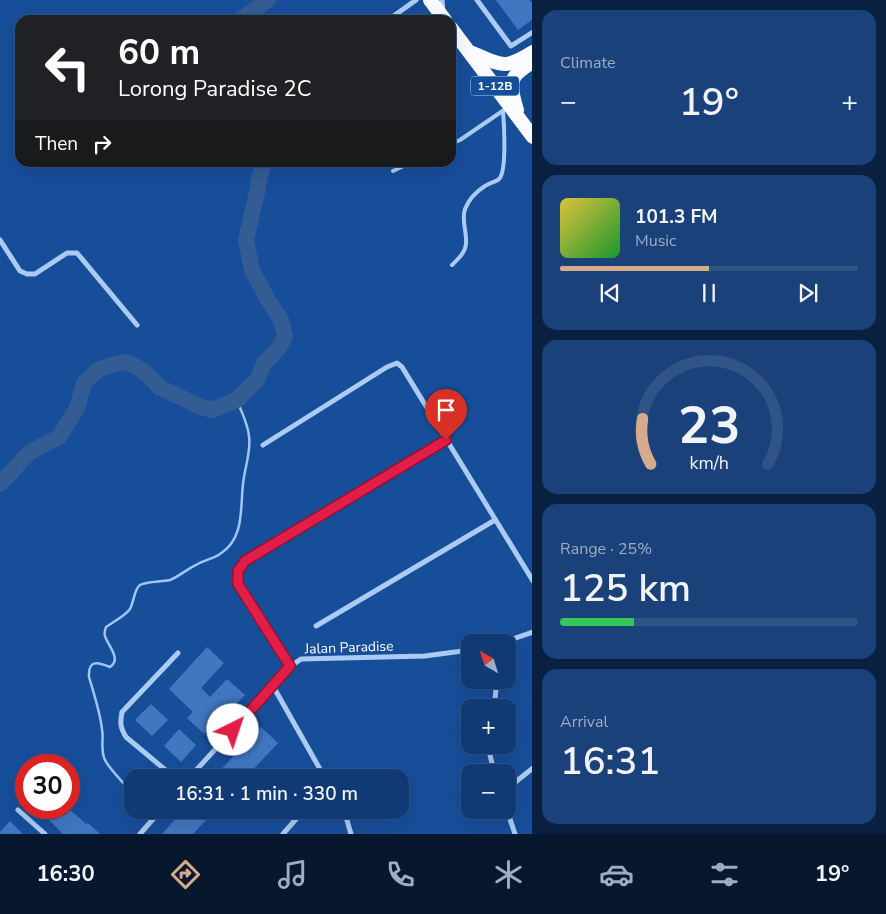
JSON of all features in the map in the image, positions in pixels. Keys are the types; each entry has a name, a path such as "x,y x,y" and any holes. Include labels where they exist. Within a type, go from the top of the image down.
{"highway":[{"path":"430,0 441,15"},
{"name":"1-12B","path":"456,35 506,108 520,120 532,137"},
{"path":"469,52 494,62 505,64 528,57"},
{"path":"520,120 512,92 512,82 528,57"}],"street":[{"path":"395,15 416,0"},
{"path":"442,0 444,15"},
{"path":"477,0 511,46 528,57"},
{"path":"511,46 532,32"},
{"path":"0,240 20,271 27,274 35,274 66,253 77,253 137,325"},
{"path":"263,445 387,367 397,363 402,367 532,581"},
{"path":"290,666 238,584 238,571 245,561 446,440"},
{"path":"316,626 495,520"},
{"path":"516,638 532,632"},
{"name":"Jalan Paradise","path":"197,769 290,666 301,658 425,656 461,651"},
{"path":"163,769 126,737 121,728 120,720 122,712 178,653"},
{"path":"273,686 320,769"},
{"path":"516,781 532,768"},
{"path":"28,819 45,834"},
{"path":"140,834 153,819"},
{"path":"283,834 296,819"},
{"path":"347,819 351,834"},
{"path":"510,819 515,834"}],"lane":[{"path":"456,142 506,108"},
{"path":"452,265 461,255 466,244 464,214 466,206 476,192 499,179 503,174 506,108"},
{"path":"393,171 401,167"}],"building":[{"path":"496,0 529,0 532,3 532,20 518,30"},
{"path":"207,647 224,663 201,688 210,697 227,679 245,695 229,712 227,710 204,734 187,718 193,712 169,689"},
{"path":"151,704 168,720 152,736 135,720"},
{"path":"261,727 278,743 254,769 221,769"},
{"path":"179,729 196,745 181,762 164,746"},
{"path":"48,819 80,819 100,834 63,834"},
{"path":"175,819 207,819 193,834 162,834"},
{"path":"10,821 23,834 0,834"}],"waterway":[{"path":"247,15 268,0"},
{"path":"0,484 30,452 59,437 77,408 84,383 98,370 126,362 147,374 159,387 201,407 212,410 237,400 257,380 264,363 279,348 285,336 281,320 252,270 246,240 262,167"},
{"path":"124,784 105,760 102,749 101,723 89,677 90,667 95,663 110,667 113,664 115,660 105,635 106,627 128,612 136,589 140,585 170,580 199,563 220,554 229,547 234,538 240,519 244,477 249,452 248,431 237,400"}],"route":[{"path":"233,730 290,666 238,584 238,571 245,561 446,440"}]}
